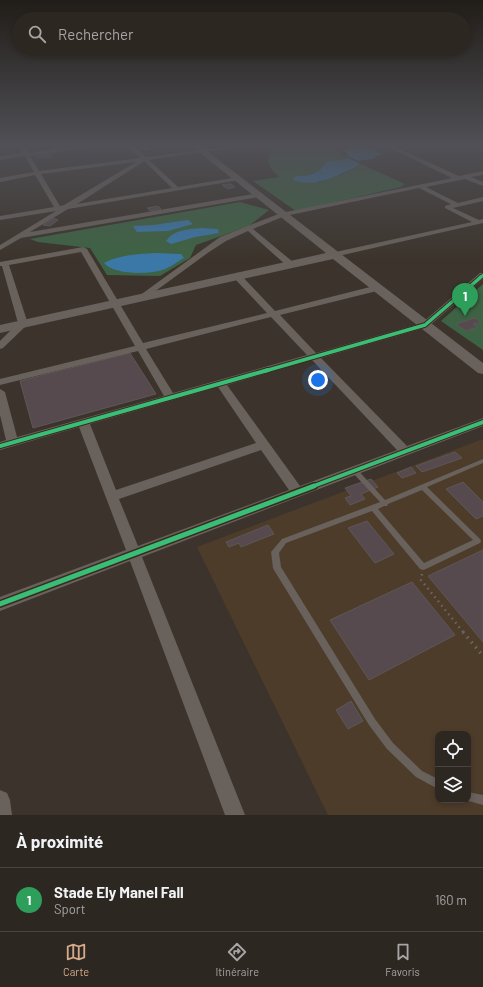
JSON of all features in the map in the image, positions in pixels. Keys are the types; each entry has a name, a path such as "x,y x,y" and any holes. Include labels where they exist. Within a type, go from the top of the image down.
{"street":[{"path":"43,183 58,208"},
{"path":"0,248 105,183"},
{"path":"170,183 177,189"},
{"path":"0,218 213,183"},
{"path":"243,183 483,370"},
{"path":"143,296 223,239 283,214 434,183"},
{"path":"420,186 457,205"},
{"path":"21,236 259,196"},
{"path":"481,222 447,207 483,199"},
{"path":"0,329 481,222"},
{"path":"248,228 290,264"},
{"path":"23,324 2,264 83,249 170,397"},
{"path":"0,446 425,325 483,275"},
{"path":"237,276 405,451"},
{"path":"0,382 378,288"},
{"path":"0,346 23,324"},
{"path":"220,383 297,492"},
{"path":"0,392 12,442"},
{"path":"83,422 235,815"},
{"path":"0,604 483,422"},
{"path":"112,496 264,445"},
{"path":"0,800 2,815"}],"lane":[{"path":"435,782 419,774 390,746 372,722 277,568 275,552 284,541 385,504 483,461"},
{"path":"354,470 385,504"},
{"path":"373,508 423,567 478,541 424,488"},
{"path":"471,798 483,800"}],"path":[{"path":"423,567 421,580 483,656"}],"shaded area":[{"path":"483,439 483,815 328,815 197,547"}],"green space":[{"path":"256,183 405,184 401,187 296,211"},
{"path":"240,202 269,210 249,226 196,245 190,258 160,276 107,275 90,248 38,242 30,239"},
{"path":"483,284 483,350 441,321"}],"water":[{"path":"188,220 193,224 168,231 137,232 133,226 153,225"},
{"path":"201,228 218,229 219,233 195,237 171,244 166,241 177,232"},
{"path":"135,254 181,254 184,258 165,269 142,273 116,270 104,263 110,260"}],"building":[{"path":"231,184 235,187 228,189 222,185"},
{"path":"158,206 161,209 150,211 147,208"},
{"path":"54,218 58,220 50,226 43,225"},
{"path":"475,318 481,322 473,324 478,327 466,331 456,324"},
{"path":"130,353 156,394 33,428 20,381"},
{"path":"455,452 462,458 422,472 416,466"},
{"path":"411,467 416,473 402,478 397,473"},
{"path":"371,479 378,487 361,494 365,499 350,505 345,498 351,496 345,488"},
{"path":"463,482 483,502 483,516 476,519 446,489"},
{"path":"367,521 394,554 375,563 348,528"},
{"path":"268,525 274,534 241,547 239,543 229,547 226,542"},
{"path":"483,550 483,642 428,576"},
{"path":"412,582 455,635 369,680 330,620"},
{"path":"351,701 363,721 348,729 336,710"}],"cycle path":[{"path":"0,446 425,325 483,275"},
{"path":"0,604 483,422"}],"place":[{"name":"Stade Ely Manel Fall","path":"465,316"}]}
